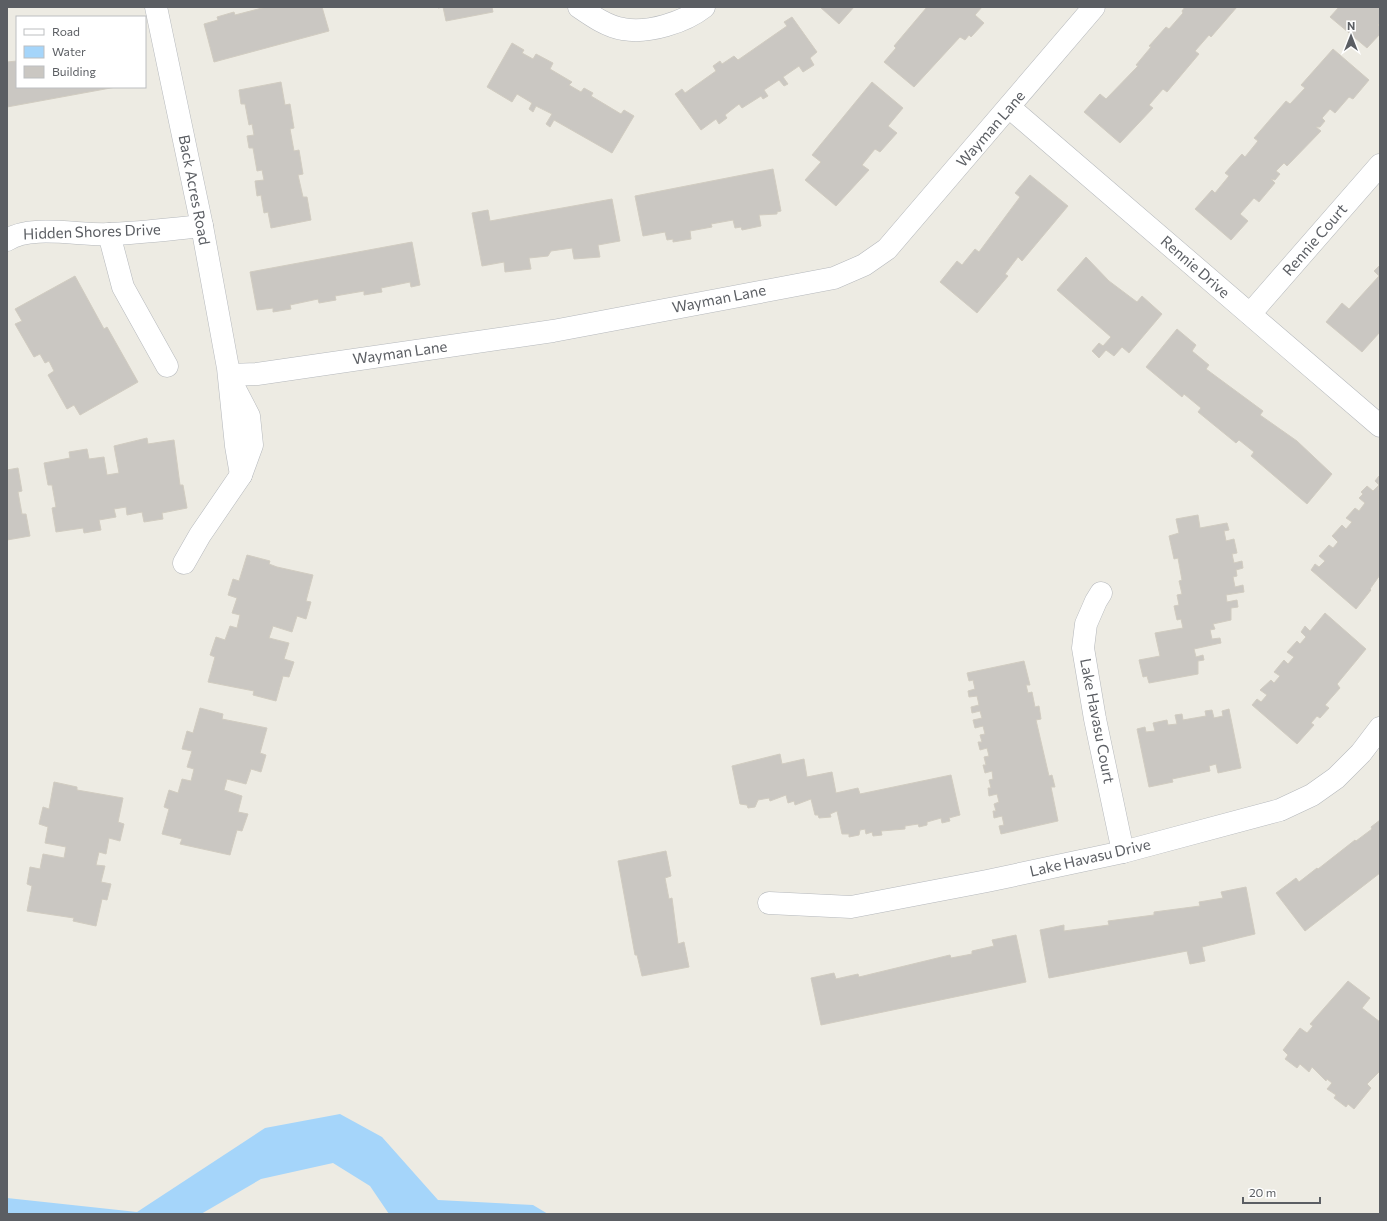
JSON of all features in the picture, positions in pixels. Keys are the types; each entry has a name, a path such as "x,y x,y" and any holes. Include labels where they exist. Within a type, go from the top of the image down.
{"street":[{"name":"Back Acres Road","path":"156,7 202,226 230,375 236,446 241,475 200,535 184,563"},
{"path":"579,7 597,19 622,29 639,30 671,25 696,14 704,7"},
{"name":"Wayman Lane","path":"230,375 257,374 553,331 834,278 864,266 887,249 1094,7"},
{"name":"Rennie Drive","path":"1009,108 1380,426"},
{"name":"Rennie Court","path":"1250,314 1380,166"},
{"name":"Hidden Shores Drive","path":"7,240 12,236 30,232 109,234 202,226"},
{"path":"109,234 123,287 167,366"},
{"name":"Lake Havasu Court","path":"1101,593 1086,624 1083,648 1095,720 1123,852"},
{"name":"Lake Havasu Drive","path":"768,903 851,907 987,881 1123,852 1280,810 1312,795 1336,778 1361,754 1380,728"}],"water":[{"path":"340,1114 382,1137 438,1200 533,1205 548,1214 389,1214 370,1186 333,1163 261,1179 201,1214 7,1214 7,1198 137,1212 265,1128"}],"building":[{"path":"266,7 322,7 329,31 214,62 204,24 218,20 217,17 234,12 235,15"},
{"path":"443,7 492,7 493,12 446,21"},
{"path":"820,7 854,7 839,24"},
{"path":"927,7 982,7 975,15 984,23 971,37 969,35 965,40 960,37 914,87 884,62 896,48 894,46"},
{"path":"1185,7 1237,7 1211,37 1209,35 1195,51 1199,54 1167,92 1163,89 1149,105 1153,108 1120,143 1084,112 1100,94 1106,99 1138,66 1136,65 1151,47 1149,46 1166,27 1169,29 1183,13 1182,11"},
{"path":"1339,7 1380,7 1380,23 1378,25 1380,27 1380,34 1367,48 1330,17"},
{"path":"792,17 817,52 810,58 814,65 803,72 799,66 783,77 788,84 784,86 779,80 764,90 768,96 763,99 761,96 742,108 739,104 725,115 727,118 719,124 716,119 701,130 675,94 682,89 685,93 716,71 713,66 720,61 722,64 734,56 738,60 787,26 784,22"},
{"path":"512,43 524,50 522,53 533,59 536,54 553,63 550,69 572,82 569,85 581,92 584,88 593,93 591,96 621,114 624,110 634,116 612,153 554,120 550,127 546,124 552,114 536,106 533,112 529,109 532,103 517,94 512,102 487,87"},
{"path":"1333,49 1369,80 1353,99 1349,97 1335,113 1330,109 1322,118 1325,121 1320,127 1316,127 1321,131 1287,166 1284,163 1276,171 1280,174 1275,180 1271,179 1275,183 1259,202 1254,198 1240,214 1248,221 1231,240 1195,209 1212,190 1215,193 1229,176 1225,173 1242,154 1245,157 1258,141 1254,138 1286,101 1290,104 1305,88 1301,85"},
{"path":"16,61 16,88 111,88 7,107 7,62"},
{"path":"281,82 285,105 290,104 294,128 290,129 294,151 299,150 303,174 298,175 303,197 307,197 311,220 271,228 268,212 264,213 261,195 257,196 255,181 264,180 262,170 257,171 253,148 249,148 247,136 254,135 252,124 249,125 245,104 241,104 239,90"},
{"path":"872,82 903,108 888,126 897,133 880,152 875,149 862,165 869,170 836,206 805,180 821,162 812,155"},
{"path":"773,169 781,211 777,212 777,214 759,215 761,226 742,230 741,227 735,228 733,220 711,224 712,227 690,231 691,239 673,242 673,239 667,240 665,232 643,236 635,196"},
{"path":"1030,175 1068,206 1022,261 1018,257 1005,274 1008,276 977,313 940,282 957,261 962,265 975,249 979,252 1020,197 1015,193"},
{"path":"612,199 620,241 598,245 600,257 574,259 572,248 551,251 548,256 529,258 531,269 505,272 504,262 482,266 472,213 488,210 490,221"},
{"path":"412,242 420,285 411,287 410,282 381,288 382,292 364,295 364,291 335,296 336,300 319,303 318,299 290,305 291,309 273,312 273,308 257,310 250,272"},
{"path":"1086,257 1109,281 1137,302 1142,296 1162,314 1129,353 1122,347 1114,356 1106,350 1099,358 1092,351 1099,343 1103,346 1111,337 1057,290"},
{"path":"1380,265 1380,332 1362,352 1326,322 1342,303 1349,309 1379,276 1374,271"},
{"path":"75,276 104,329 107,327 138,382 80,415 74,405 67,409 48,375 54,371 49,361 45,363 40,354 34,357 15,324 22,321 15,309"},
{"path":"1177,329 1196,345 1192,351 1209,365 1206,369 1263,411 1260,415 1297,441 1332,474 1307,504 1251,456 1254,452 1239,440 1236,443 1198,412 1201,408 1184,394 1182,397 1146,367"},
{"path":"147,438 148,444 174,440 180,485 183,485 187,508 162,513 163,519 144,522 142,512 127,515 126,507 114,509 116,517 99,520 101,530 84,533 83,528 56,532 52,508 56,507 52,485 48,485 44,463 70,458 69,452 87,449 89,459 104,457 107,475 119,473 114,446"},
{"path":"18,468 22,491 18,492 22,514 26,514 30,536 7,540 7,470"},
{"path":"1379,476 1380,575 1370,589 1371,590 1356,609 1311,570 1315,564 1319,567 1325,561 1319,556 1329,545 1333,548 1338,542 1332,536 1342,525 1346,529 1352,522 1346,518 1355,508 1359,511 1365,503 1359,498 1363,494 1361,492 1367,486 1373,491 1379,485 1375,481"},
{"path":"1198,515 1200,528 1227,523 1229,530 1224,531 1226,541 1234,539 1237,553 1232,554 1234,563 1242,561 1243,568 1236,570 1237,576 1233,577 1235,587 1243,585 1244,592 1226,595 1227,602 1237,600 1238,607 1231,608 1231,620 1213,624 1215,629 1210,630 1212,639 1220,638 1221,643 1194,649 1196,657 1203,655 1204,660 1198,661 1198,674 1149,683 1147,676 1143,677 1139,660 1160,656 1155,633 1183,628 1181,619 1177,620 1174,606 1179,605 1177,595 1182,594 1179,581 1182,580 1178,558 1174,559 1169,536 1179,533 1176,519"},
{"path":"247,555 270,561 269,564 277,567 313,575 306,601 311,602 306,619 297,616 292,632 273,626 269,638 289,643 284,659 294,662 289,677 283,676 276,701 253,695 254,691 208,682 215,657 210,655 216,637 225,640 230,626 237,628 240,615 232,613 237,598 228,595 233,579 239,581"},
{"path":"1325,613 1366,649 1337,684 1340,688 1325,705 1329,708 1320,718 1317,716 1311,723 1314,725 1297,744 1252,705 1257,699 1261,702 1267,695 1260,690 1271,680 1274,683 1280,676 1274,672 1284,660 1288,664 1294,657 1287,652 1297,641 1300,644 1306,637 1301,632 1305,626 1310,631"},
{"path":"1024,661 1030,685 1026,685 1028,693 1032,692 1035,707 1039,706 1041,719 1036,720 1049,776 1052,775 1055,787 1051,787 1058,821 1001,834 999,826 1004,825 1002,816 994,818 993,811 996,811 994,804 999,802 997,794 989,796 988,788 991,788 989,780 993,779 992,771 985,773 983,765 986,765 984,757 989,756 987,748 980,750 978,742 982,742 980,735 985,734 983,726 975,728 973,720 982,718 980,711 972,713 971,707 979,705 977,696 969,697 968,691 975,689 973,680 969,681 967,673"},
{"path":"200,708 223,714 222,719 267,728 260,753 266,755 261,772 251,769 246,784 227,779 224,790 242,796 238,812 248,814 242,831 237,830 230,855 180,844 182,839 162,834 169,809 164,807 169,790 178,793 182,779 191,781 194,769 187,767 192,751 182,749 187,731 193,733"},
{"path":"1229,709 1241,768 1218,773 1216,764 1209,766 1210,771 1172,779 1173,782 1149,787 1137,729 1145,727 1146,732 1155,731 1153,723 1167,720 1168,725 1177,724 1175,715 1182,714 1183,720 1206,716 1205,711 1212,710 1214,718 1223,716 1222,711"},
{"path":"780,754 782,764 804,759 807,777 832,772 836,793 858,788 860,794 951,775 960,815 949,818 950,821 942,823 941,818 927,822 927,825 919,827 918,824 905,826 905,829 881,831 882,835 873,836 872,832 866,834 865,829 860,830 859,835 849,837 849,834 842,834 837,811 830,814 831,817 819,818 818,815 815,815 811,799 795,805 794,801 788,803 786,795 770,801 769,798 758,800 755,807 748,808 747,805 740,804 732,766"},
{"path":"54,782 77,787 77,790 123,798 118,822 124,824 120,841 109,838 106,854 99,852 96,865 105,866 101,882 111,884 107,900 102,899 96,926 73,921 74,918 27,911 32,886 27,884 30,867 40,869 43,854 64,858 66,847 45,843 48,827 39,824 43,807 49,809"},
{"path":"1380,820 1380,873 1305,931 1276,893 1296,878 1299,882 1317,868 1318,869 1355,840 1356,841 1372,829 1371,827"},
{"path":"666,851 671,876 665,878 669,899 672,898 678,944 684,942 689,967 642,976 637,955 635,955 618,861"},
{"path":"1246,887 1255,934 1202,947 1205,961 1190,964 1187,951 1049,978 1040,930 1064,925 1064,931 1109,925 1108,921 1154,915 1154,912 1200,906 1199,902 1223,898 1221,892"},
{"path":"1016,935 1026,982 821,1025 811,978 834,973 836,979 858,974 859,977 950,955 951,958 972,954 972,951 994,946 992,940"},
{"path":"1348,981 1370,998 1362,1008 1380,1022 1380,1071 1367,1084 1371,1088 1354,1109 1348,1104 1346,1107 1334,1098 1336,1095 1327,1089 1332,1083 1327,1079 1326,1081 1312,1067 1309,1072 1300,1064 1297,1068 1285,1059 1288,1055 1283,1050 1300,1028 1307,1033 1313,1026 1310,1024"}]}
